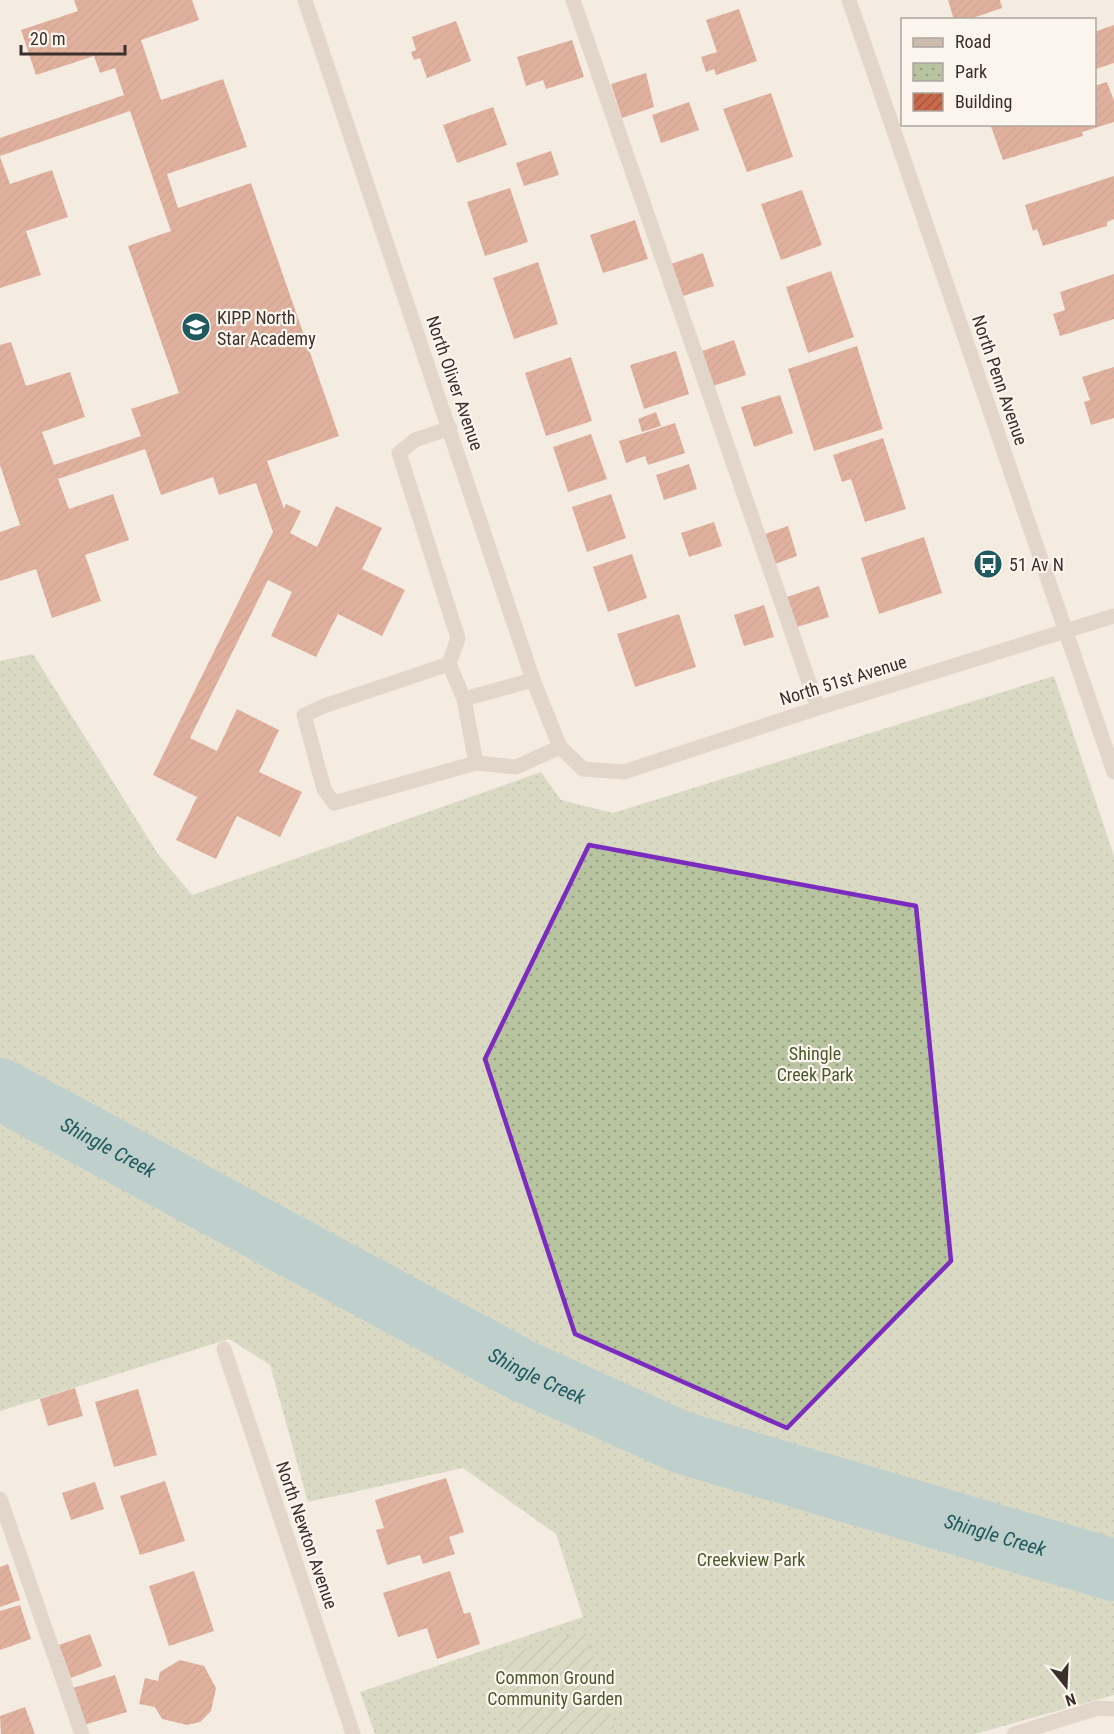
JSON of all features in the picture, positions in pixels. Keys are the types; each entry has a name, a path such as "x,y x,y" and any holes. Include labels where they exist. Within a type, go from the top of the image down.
{"street":[{"name":"North Oliver Avenue","path":"305,0 533,680 560,747 582,769"},
{"path":"573,0 818,708"},
{"name":"North Penn Avenue","path":"849,0 1114,772"},
{"path":"450,428 415,440 399,453 458,638 449,664 464,699 476,764"},
{"name":"North 51st Avenue","path":"582,769 624,772 818,708 1114,616"},
{"path":"449,664 324,706 304,715 324,789 333,803 476,764 516,767 560,747"},
{"path":"464,699 533,680"},
{"name":"North Newton Avenue","path":"224,1349 353,1734"},
{"path":"0,1499 82,1734"},
{"path":"1014,1734 1098,1708 1114,1709"}],"highlighted area":[{"path":"589,845 916,906 951,1261 787,1428 575,1334 485,1059"}],"green space":[{"name":"Shingle Creek Park","path":"33,654 158,854 192,895 541,772 561,800 613,813 1054,676 1114,856 1114,1695 975,1734 375,1734 360,1692 583,1617 556,1534 463,1468 308,1502 270,1365 229,1339 0,1411 0,661"},
{"name":"Common Ground Community Garden","path":"585,1630 615,1728 594,1734 522,1734 499,1658"}],"building":[{"path":"74,0 192,0 199,20 141,40 161,100 223,79 247,147 167,174 178,208 251,183 339,436 267,461 284,509 286,504 301,511 290,533 317,547 336,506 382,528 362,569 405,590 382,636 338,614 316,657 271,636 292,592 268,580 190,738 217,751 237,709 279,730 259,772 302,792 280,837 237,816 216,859 176,840 197,797 153,775 273,532 256,483 219,495 213,477 161,495 145,449 58,479 69,509 113,494 129,540 85,555 101,601 52,618 36,569 0,581 0,532 20,525 0,465 0,345 11,342 26,386 70,372 85,417 42,432 54,465 141,436 131,409 179,393 128,246 171,231 130,111 0,156 0,138 124,95 115,68 100,73 94,56 36,75 21,30 78,11"},
{"path":"948,0 1000,0 1002,8 973,18 953,18"},
{"path":"739,9 757,61 716,75 714,69 706,72 701,57 717,52 706,20"},
{"path":"456,21 471,61 427,78 420,58 414,60 411,52 416,50 412,37"},
{"path":"1114,25 1114,63 1096,69 1096,31"},
{"path":"572,40 584,77 546,89 543,80 526,86 517,57"},
{"path":"646,73 654,107 622,118 611,84"},
{"path":"1107,82 1114,101 1114,122 1082,132 1083,136 1003,160 991,126 1096,126 1096,85"},
{"path":"771,93 793,157 747,172 723,109"},
{"path":"689,102 699,130 661,143 652,115"},
{"path":"493,107 507,145 457,163 443,125"},
{"path":"551,151 559,175 524,186 516,163"},
{"path":"0,157 10,184 52,170 68,217 26,231 41,275 0,288"},
{"path":"1114,176 1114,219 1107,222 1107,226 1043,246 1037,229 1033,231 1025,205"},
{"path":"510,188 528,242 485,256 467,202"},
{"path":"802,190 822,245 781,260 761,204"},
{"path":"635,220 648,259 603,273 590,235"},
{"path":"703,253 714,286 683,296 671,264"},
{"path":"538,262 558,324 514,339 493,278"},
{"path":"831,271 854,337 808,353 786,287"},
{"path":"1114,274 1114,319 1060,336 1053,314 1065,310 1060,292"},
{"path":"734,340 746,375 713,386 702,351"},
{"path":"857,346 883,429 814,451 788,369"},
{"path":"676,351 689,394 644,409 630,365"},
{"path":"571,357 592,421 546,436 525,373"},
{"path":"1114,367 1114,418 1091,425 1084,402 1090,400 1082,377"},
{"path":"780,395 793,433 754,447 741,407"},
{"path":"656,412 661,426 642,432 638,419"},
{"path":"675,423 685,453 648,465 645,456 626,463 619,441"},
{"path":"591,434 607,479 568,492 553,447"},
{"path":"883,438 906,509 865,522 851,479 842,482 833,455"},
{"path":"689,464 697,489 664,500 656,475"},
{"path":"611,494 626,538 587,552 572,507"},
{"path":"714,522 722,546 689,557 681,533"},
{"path":"788,526 797,556 775,564 765,534"},
{"path":"924,537 942,593 879,614 861,558"},
{"path":"632,554 647,598 608,612 593,567"},
{"path":"819,586 829,617 797,627 787,597"},
{"path":"764,605 774,637 744,646 734,615"},
{"path":"679,614 696,667 635,687 617,634"},
{"path":"75,1388 83,1416 48,1426 40,1399"},
{"path":"138,1389 157,1455 114,1467 95,1402"},
{"path":"446,1478 464,1532 449,1537 455,1554 423,1564 420,1555 387,1565 376,1530 384,1528 375,1500"},
{"path":"165,1481 185,1541 140,1555 120,1496"},
{"path":"95,1482 104,1509 71,1520 62,1493"},
{"path":"8,1564 20,1600 0,1607 0,1567"},
{"path":"194,1571 214,1631 169,1646 149,1586"},
{"path":"450,1571 464,1614 470,1612 480,1644 437,1659 427,1628 398,1637 383,1593"},
{"path":"20,1605 31,1639 0,1650 0,1611"},
{"path":"90,1634 102,1666 71,1678 59,1645"},
{"path":"180,1660 204,1666 216,1688 211,1711 200,1722 187,1725 162,1719 155,1707 139,1704 145,1678 158,1681 160,1672"},
{"path":"115,1675 127,1712 84,1725 73,1688"},
{"path":"25,1707 35,1734 1,1734 0,1716"}],"waterway":[{"name":"Shingle Creek","path":"0,1089 523,1371 683,1443 1114,1570"}],"place":[{"name":"KIPP North Star Academy","path":"196,327"},
{"name":"51 Av N","path":"988,564"}],"park label":[{"name":"Creekview Park","path":"751,1559"}]}
